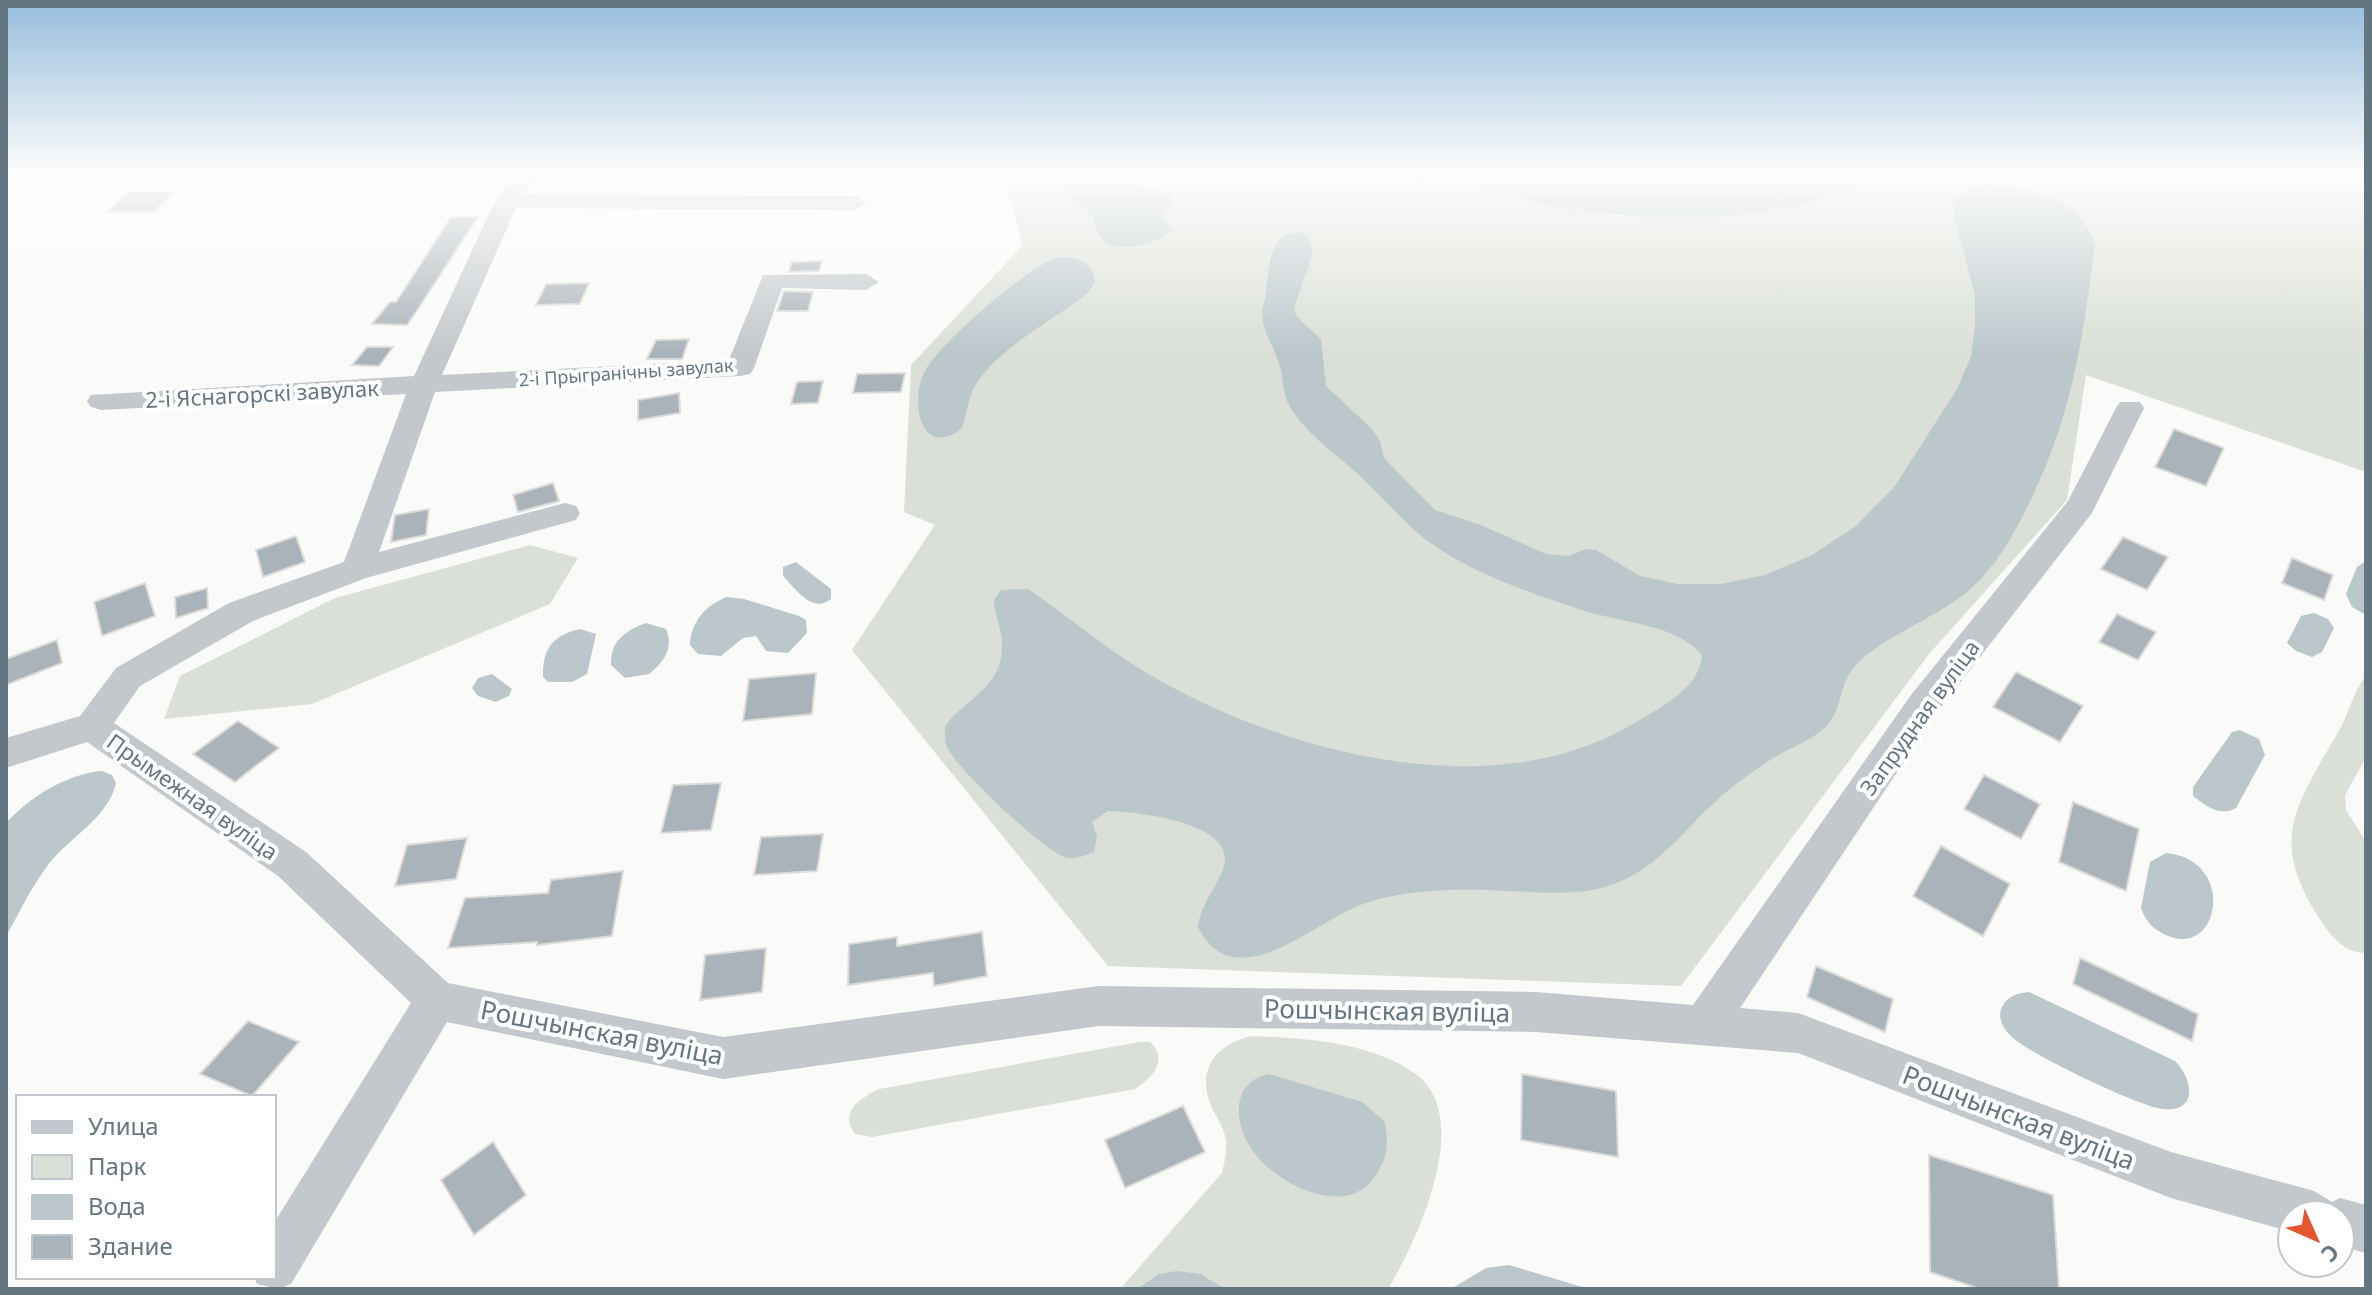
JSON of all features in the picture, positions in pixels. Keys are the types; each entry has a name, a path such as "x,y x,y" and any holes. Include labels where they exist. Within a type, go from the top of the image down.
{"street":[{"path":"357,569 424,384 493,232"},
{"name":"2-і Прыгранічны завулак","path":"424,384 740,368 772,280 866,282"},
{"name":"2-і Яснагорскі завулак","path":"101,401 424,384"},
{"name":"Запрудная вуліца","path":"1704,1025 1923,705 2081,506 2130,408"},
{"name":"Прымежная вуліца","path":"437,1000 292,864 92,726 128,677 241,612 357,569 565,513"},
{"path":"6,753 92,726"},
{"path":"276,1264 437,1000"},
{"name":"Рошчынская вуліца","path":"437,1000 723,1058 1099,1006 1536,1012 1798,1033 2171,1175 2276,1204"}],"green space":[{"path":"1019,232 2366,232 2366,472 2086,375 2067,500 1929,654 1681,986 1108,966 852,650 935,525 904,512 911,365 1023,245"},
{"path":"530,545 578,558 550,604 312,704 164,719 180,676 335,598"},
{"path":"2366,675 2366,757 2345,795 2346,810 2366,842 2366,953 2344,946 2323,924 2304,891 2295,867 2292,845 2293,824 2299,804"},
{"path":"1252,1036 1338,1044 1380,1055 1417,1075 1433,1095 1441,1120 1441,1149 1435,1180 1413,1242 1388,1289 1120,1289 1222,1173 1226,1141 1209,1100 1206,1076 1209,1066 1221,1051"},
{"path":"1150,1042 1156,1049 1158,1062 1147,1080 1135,1089 872,1137 855,1134 849,1119 858,1102 879,1089"}],"water":[{"path":"1098,232 1169,232 1150,243 1129,247 1110,244"},
{"path":"1958,232 2090,232 2095,245 2080,347 2065,411 2042,474 2009,541 1995,562 1968,591 1861,660 1851,671 1835,713 1826,726 1734,786 1665,851 1623,880 1581,892 1454,890 1383,898 1346,911 1278,949 1255,956 1233,957 1214,948 1198,927 1203,908 1224,868 1221,847 1211,836 1178,821 1108,811 1092,822 1097,836 1094,852 1075,858 1064,857 1037,839 1000,806 965,771 946,745 945,726 983,690 997,671 1002,643 994,600 1001,590 1028,589 1120,656 1205,704 1263,728 1325,747 1389,760 1454,766 1517,763 1577,749 1633,724 1666,704 1694,678 1702,655 1678,637 1565,604 1504,582 1447,554 1420,535 1313,435 1287,402 1280,366 1267,335 1262,312 1271,258 1281,239 1289,234 1302,233 1308,237 1313,253 1294,308 1297,317 1321,339 1326,386 1371,428 1380,441 1384,458 1435,510 1481,525 1546,554 1569,556 1586,549 1596,550 1640,576 1678,584 1721,584 1765,575 1812,555 1856,526 1895,486 1957,389 1971,357 1975,295"},
{"path":"1056,257 1076,259 1086,264 1095,282 1088,293 993,363 972,392 961,429 947,437 935,437 921,422 919,409 918,395 926,369 985,307"},
{"path":"2366,561 2366,615 2352,607 2346,594 2357,567"},
{"path":"796,562 831,589 831,599 817,604 793,587 783,576 783,567"},
{"path":"727,597 744,599 799,616 806,620 807,633 788,653 766,651 756,636 743,638 721,656 698,654 690,645 693,628 706,609"},
{"path":"2314,613 2328,619 2334,628 2322,652 2312,657 2296,651 2287,643 2301,616"},
{"path":"646,623 666,629 669,642 666,654 649,674 625,678 611,665 613,649 625,633"},
{"path":"580,629 596,634 587,674 572,682 548,682 543,677 547,651 556,639"},
{"path":"492,674 512,689 509,696 496,702 478,696 472,688 478,678"},
{"path":"2240,730 2259,739 2265,755 2236,808 2219,811 2193,796 2193,787 2232,732"},
{"path":"102,771 112,775 116,783 105,807 48,865 6,936 6,823 26,804 50,788 75,777"},
{"path":"2166,853 2188,859 2203,871 2211,887 2213,904 2209,920 2201,932 2188,939 2171,937 2156,929 2148,922 2141,908 2150,862"},
{"path":"2029,992 2175,1061 2189,1085 2187,1100 2174,1109 2149,1106 2084,1078 2022,1045 2006,1030 2000,1014 2008,999"},
{"path":"1269,1074 1362,1102 1384,1121 1387,1144 1384,1158 1373,1179 1360,1191 1345,1196 1327,1196 1309,1191 1275,1173 1261,1161 1245,1137 1239,1104 1248,1085"},
{"path":"1509,1265 1589,1289 1451,1289 1486,1268"},
{"path":"1177,1271 1200,1274 1225,1289 1137,1289 1159,1274"}],"building":[{"path":"441,232 468,232 407,325 372,324 390,302 396,302"},
{"path":"822,261 819,271 789,272 792,262"},
{"path":"589,283 580,304 536,305 546,284"},
{"path":"784,291 813,292 808,311 777,311"},
{"path":"689,339 682,359 647,359 656,340"},
{"path":"367,347 393,347 379,366 352,365"},
{"path":"905,373 901,392 853,393 857,374"},
{"path":"823,381 818,403 791,404 797,382"},
{"path":"679,393 680,413 638,420 638,400"},
{"path":"2174,429 2224,448 2206,486 2155,467"},
{"path":"553,483 559,501 518,512 513,495"},
{"path":"429,509 426,535 391,542 395,515"},
{"path":"296,536 305,562 263,577 256,550"},
{"path":"2123,537 2168,557 2147,590 2101,569"},
{"path":"2292,558 2333,575 2324,600 2282,583"},
{"path":"145,583 155,616 102,636 94,602"},
{"path":"207,588 208,608 176,618 175,597"},
{"path":"2117,614 2156,632 2138,660 2099,642"},
{"path":"57,640 62,663 6,685 6,659"},
{"path":"2016,672 2083,706 2060,742 1993,707"},
{"path":"816,673 812,714 743,721 749,679"},
{"path":"238,721 279,748 235,782 193,754"},
{"path":"1984,775 2040,804 2021,839 1964,809"},
{"path":"721,783 711,830 661,833 673,785"},
{"path":"2073,802 2139,829 2126,891 2059,862"},
{"path":"823,834 817,871 754,875 761,837"},
{"path":"467,838 456,879 395,886 407,845"},
{"path":"1941,846 2010,884 1983,936 1913,896"},
{"path":"623,871 612,936 537,945 537,942 448,948 465,898 548,893 551,880"},
{"path":"982,932 987,976 934,986 933,973 848,985 849,944 897,937 897,946"},
{"path":"766,948 762,992 700,1000 705,955"},
{"path":"2080,958 2198,1014 2192,1041 2073,984"},
{"path":"1816,966 1893,999 1885,1032 1807,997"},
{"path":"248,1021 299,1042 253,1095 200,1074"},
{"path":"1522,1074 1616,1091 1618,1157 1521,1140"},
{"path":"1183,1106 1205,1152 1125,1188 1105,1140"},
{"path":"493,1142 526,1195 474,1235 441,1180"},
{"path":"1929,1155 2053,1195 2059,1289 1980,1289 1930,1272"}]}
